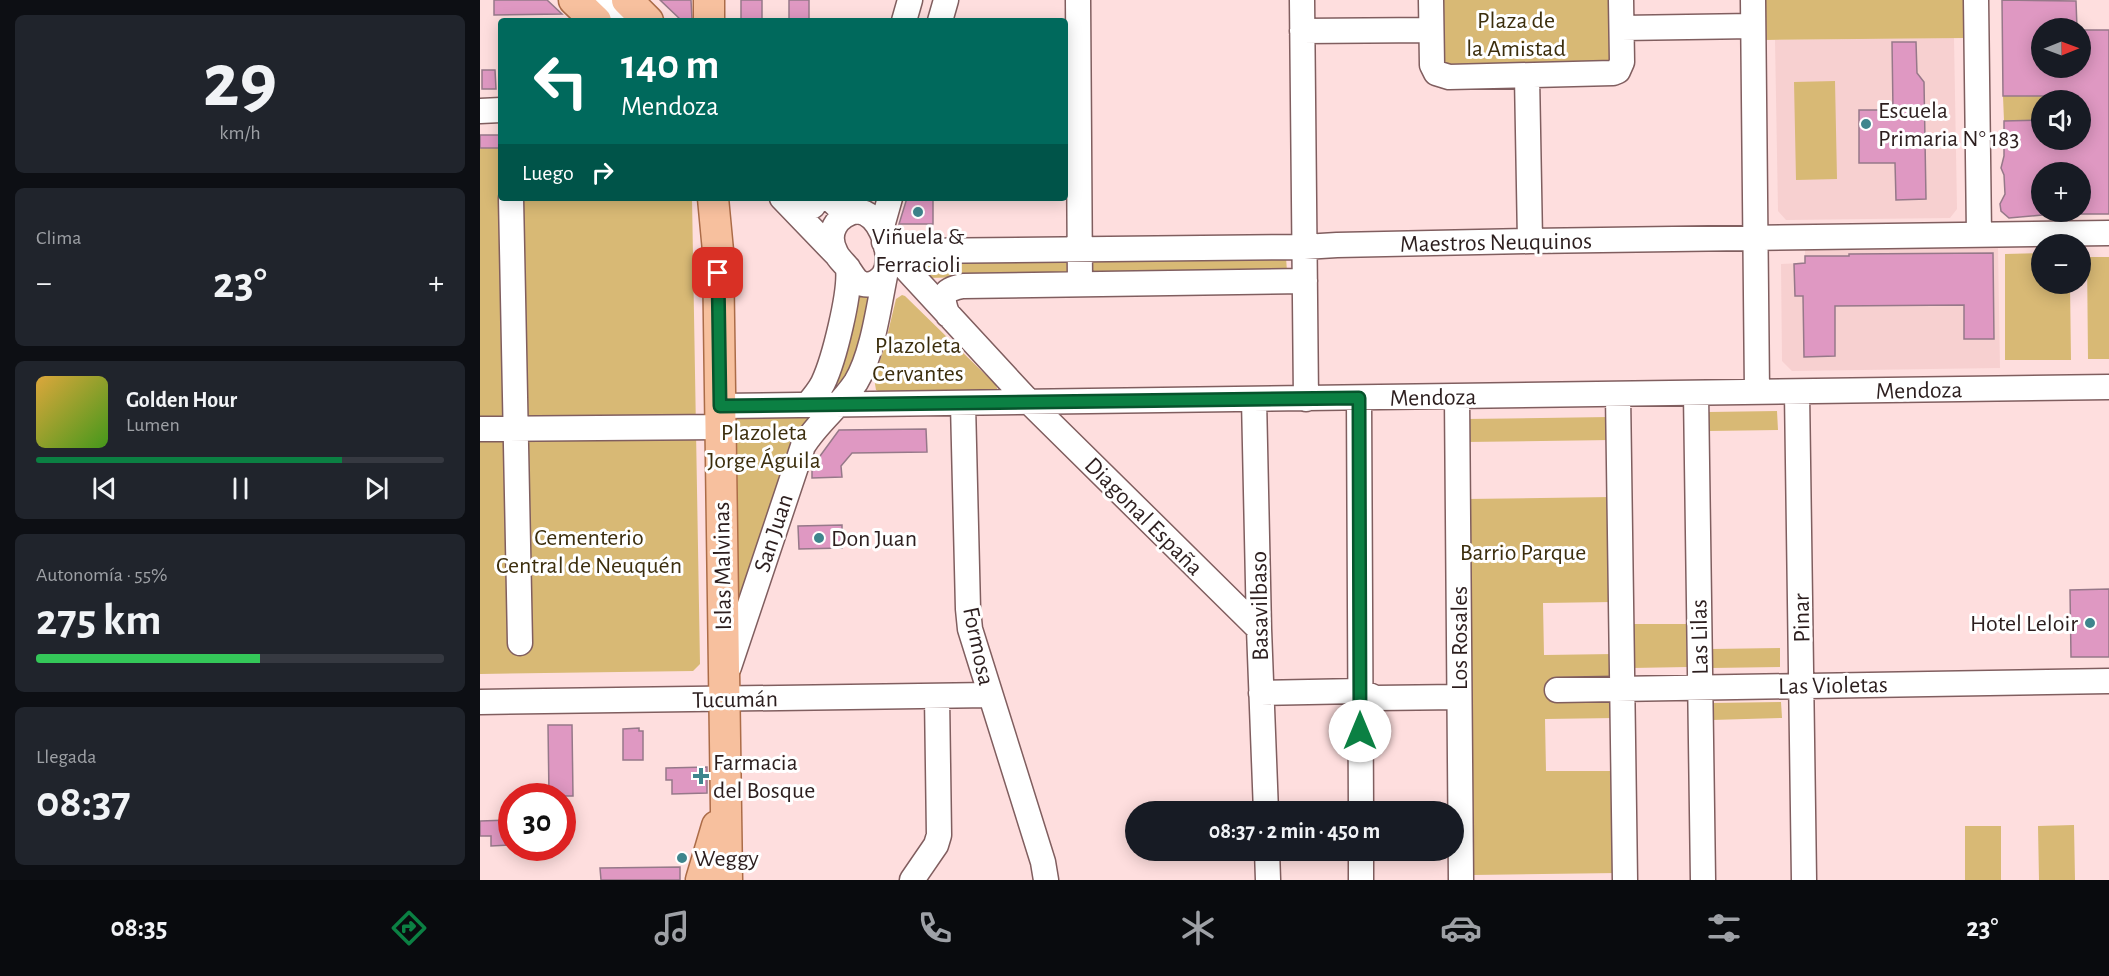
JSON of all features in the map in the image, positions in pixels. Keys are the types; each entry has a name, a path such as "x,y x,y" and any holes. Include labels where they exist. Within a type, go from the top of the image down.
{"main road":[{"path":"574,0 593,18"},
{"path":"627,0 645,18"},
{"path":"709,0 709,18"},
{"name":"Islas Malvinas","path":"713,201 718,251 727,880"},
{"name":"Islas Malvinas","path":"718,251 725,201"},
{"path":"701,880 726,795"}],"street":[{"path":"601,0 619,18"},
{"path":"905,18 910,0"},
{"path":"941,18 946,0"},
{"path":"1078,0 1080,284"},
{"path":"1302,0 1306,399"},
{"path":"1431,0 1432,64 1436,73 1449,77 1613,73 1618,71 1622,62 1621,0"},
{"path":"1753,0 1757,392"},
{"path":"1976,0 1979,234"},
{"path":"1622,28 1753,26"},
{"path":"1302,31 1431,30"},
{"path":"1527,76 1530,241"},
{"path":"480,111 498,110"},
{"path":"511,201 520,643"},
{"name":"Diagonal España","path":"785,201 856,279 863,284 883,278 909,293 1030,403"},
{"path":"883,278 888,256 884,240 890,201"},
{"name":"Diagonal España","path":"833,204 838,220 833,230 833,246 842,261"},
{"name":"Diagonal España","path":"833,204 867,213 877,222 884,240 948,315 1030,403 1259,630"},
{"name":"Maestros Neuquinos","path":"884,240 901,250 911,251 1304,247 1755,237 2109,233"},
{"path":"807,405 820,389 826,374 848,292 842,261"},
{"name":"San Juan","path":"883,278 863,378 867,393 876,402 885,404"},
{"path":"948,315 944,302 945,294 956,287 1305,281"},
{"name":"San Juan","path":"724,690 798,458 810,436 850,390 863,369"},
{"name":"Mendoza","path":"480,429 720,417 807,405 2109,387"},
{"name":"Pinar","path":"1797,392 1804,880"},
{"name":"Las Lilas","path":"1696,393 1703,880"},
{"path":"1618,394 1625,880"},
{"name":"Los Rosales","path":"1457,397 1461,880"},
{"path":"1359,398 1361,801"},
{"name":"Basavilbaso","path":"1254,399 1266,801"},
{"name":"Formosa","path":"963,404 969,618 973,641 1046,880"},
{"name":"Las Violetas","path":"1557,690 2109,681"},
{"path":"1261,693 1360,691 1376,682 1459,689"},
{"name":"Tucumán","path":"480,702 724,690 937,696 990,695"},
{"path":"912,880 936,845 939,835 937,696"},
{"path":"1267,861 1268,880"},
{"path":"1361,861 1361,880"}],"shaded area":[{"name":"Escuela Primaria N° 183","path":"1954,38 1957,209 1950,218 1786,220 1778,211 1775,40"},
{"path":"1998,248 2000,368 1792,371 1782,361 1781,264 1805,263 1805,250"}],"green space":[{"name":"Plaza de la Amistad","path":"1440,0 1612,0 1611,64 1444,67"},
{"path":"1764,0 1965,0 1966,38 1764,40"},
{"path":"1835,81 1837,179 1796,180 1794,82"},
{"path":"2003,96 2031,96 2031,120 2004,121"},
{"name":"Cementerio Central de Neuquén","path":"480,135 498,135 498,201 692,201 700,664 693,671 480,674"},
{"path":"2031,253 2031,294 2070,294 2071,360 2005,360 2005,254"},
{"path":"1286,257 1287,272 1093,274 1093,260"},
{"path":"2091,257 2109,257 2109,359 2088,359 2087,294 2091,294"},
{"path":"1069,260 1069,275 926,278 910,262"},
{"path":"855,288 877,291 866,335 855,362 847,374 824,392"},
{"name":"Plazoleta Cervantes","path":"902,295 996,385 998,391 880,392 876,390 874,378 884,349 896,299"},
{"path":"1777,411 1778,430 1709,431 1709,412"},
{"name":"Plazoleta Jorge Águila","path":"816,416 738,611 735,421 739,417"},
{"path":"1610,417 1611,440 1466,442 1466,419"},
{"name":"Barrio Parque","path":"1612,497 1613,602 1543,603 1544,655 1614,654 1615,718 1545,719 1546,771 1616,771 1617,873 1472,875 1467,499"},
{"path":"1631,624 1686,624 1687,667 1632,668"},
{"path":"1780,648 1780,667 1711,668 1711,649"},
{"path":"1781,702 1782,718 1712,720 1712,703"},
{"path":"2074,825 2075,880 2039,880 2038,826"},
{"path":"1965,826 2001,826 2001,880 1965,880"}],"building":[{"path":"494,0 547,0 562,14 494,15"},
{"path":"660,0 691,0 692,18 679,18"},
{"path":"741,0 762,0 762,18 741,18"},
{"path":"789,0 809,0 809,18 789,18"},
{"path":"2002,0 2076,1 2077,18 2031,18 2031,78 2091,78 2091,30 2109,30 2109,214 2091,214 2091,162 2031,162 2031,216 2009,218 2001,211 2000,204 2005,194 2004,175 2001,168 2004,156 2004,121 2031,120 2031,150 2091,150 2091,90 2031,90 2031,96 2003,96"},
{"path":"1892,42 1916,42 1917,73 1924,82 1926,199 1896,200 1895,163 1859,163 1859,110 1893,110"},
{"path":"482,70 495,70 496,89 482,89"},
{"path":"480,135 498,135 498,148 480,148"},
{"name":"Viñuela & Ferracioli","path":"906,201 933,201 933,224 899,224"},
{"path":"1993,253 1994,339 1964,339 1964,305 1835,306 1835,356 1804,357 1803,296 1795,296 1794,264 1805,263 1805,256"},
{"path":"926,429 927,452 852,453 841,466 842,477 812,478 812,467 839,430"},
{"name":"Don Juan","path":"842,525 842,548 799,549 798,526"},
{"name":"Hotel Leloir","path":"2109,589 2109,657 2071,657 2070,590"},
{"path":"548,725 572,725 573,783 549,783"},
{"path":"639,728 639,731 643,731 643,760 623,760 623,729"},
{"path":"707,767 707,793 672,794 672,780 666,780 666,768"},
{"path":"498,820 498,846 491,846 491,836 480,836 480,821"},
{"path":"680,867 680,880 601,880 600,868"}],"place":[{"name":"Escuela Primaria N° 183","path":"1866,124"},
{"name":"Viñuela & Ferracioli","path":"918,212"},
{"name":"Don Juan","path":"819,538"},
{"name":"Hotel Leloir","path":"2090,623"},
{"name":"Farmacia del Bosque","path":"701,776"},
{"name":"Weggy","path":"682,858"}],"route":[{"path":"718,273 720,406 1359,398 1360,731"}]}
